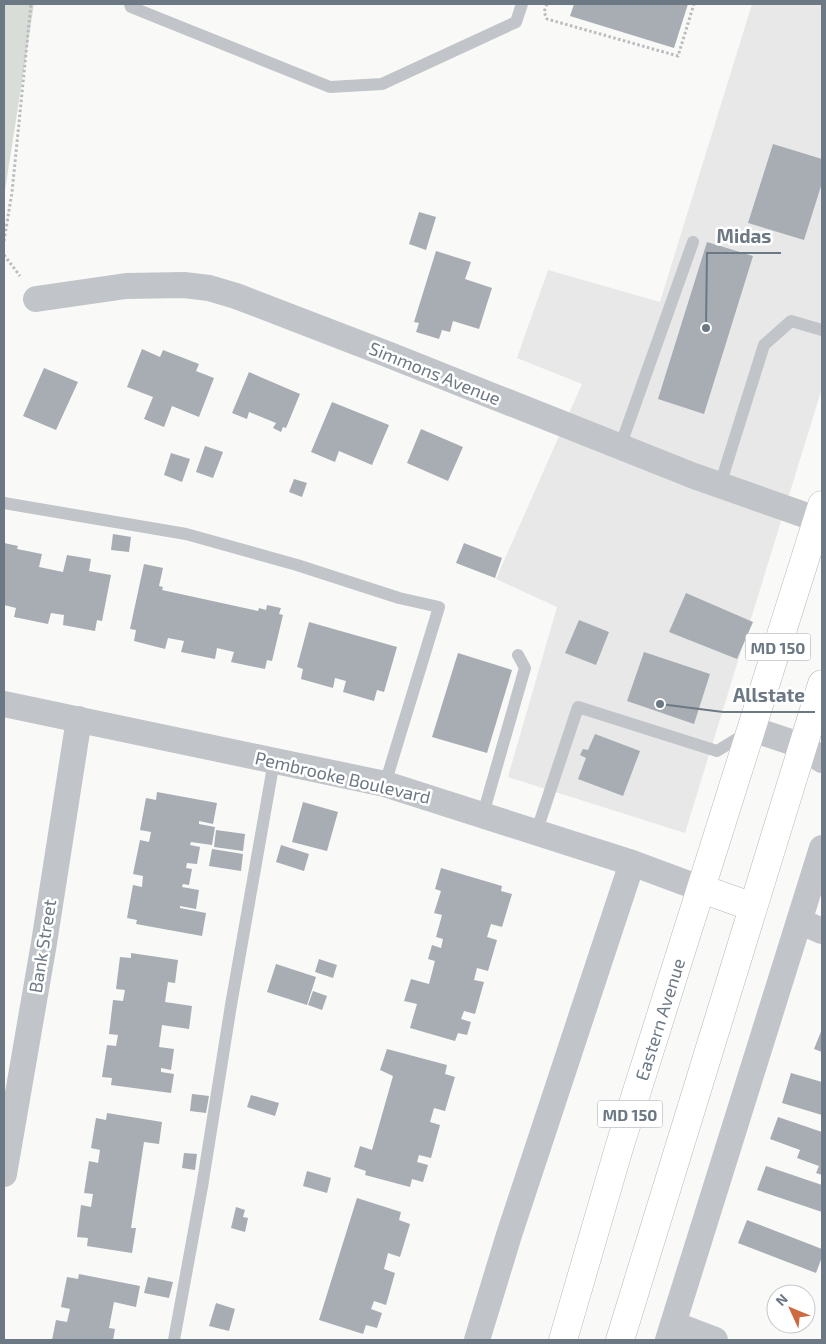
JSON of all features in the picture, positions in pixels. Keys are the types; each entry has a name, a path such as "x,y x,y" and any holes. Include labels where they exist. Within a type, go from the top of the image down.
{"main road":[{"name":"Eastern Avenue","path":"563,1340 620,1148 821,515"},
{"name":"MD 150","path":"620,1340 753,907 813,753 822,684"},
{"path":"702,889 753,907"}],"street":[{"name":"Simmons Avenue","path":"36,299 126,286 184,285 210,288 236,296 392,356 720,485 821,515"},
{"name":"Pembrooke Boulevard","path":"4,704 385,784 483,814 536,834 632,863 702,889"},
{"name":"Bank Street","path":"4,1174 79,719"},
{"path":"752,729 813,753"},
{"path":"715,1340 671,1332 811,926 822,848"},
{"path":"477,1340 509,1235 632,863"}],"lane":[{"path":"130,4 131,7 330,88 382,84 516,22 522,4"},
{"path":"620,447 693,242"},
{"path":"720,485 764,345 791,321 822,330"},
{"path":"4,503 186,534 298,565 399,598 440,607 385,784"},
{"path":"483,814 525,668 518,655"},
{"path":"536,834 578,707 717,751 752,729"},
{"path":"174,1340 202,1187 231,1004 274,761"}],"path":[{"path":"4,241 12,192 31,4"},
{"path":"547,4 544,12 547,19 678,56 694,4"}],"shaded area":[{"path":"4,4 34,4 4,197"},
{"path":"752,4 822,4 822,388 685,833 508,777 557,607 496,579 582,384 517,358 548,270 660,302"}],"building":[{"path":"574,4 688,4 674,48 570,16"},
{"path":"773,144 822,159 822,183 804,240 748,223"},
{"path":"419,212 436,217 426,250 409,244"},
{"path":"707,242 753,256 704,414 658,399"},
{"path":"436,251 471,262 465,279 492,288 479,329 453,321 450,332 442,330 439,339 416,332 419,323 414,322"},
{"path":"142,349 160,357 163,350 199,364 196,371 214,378 199,417 172,406 164,427 144,419 153,397 127,387"},
{"path":"44,368 78,382 56,430 23,416"},
{"path":"249,372 300,394 286,428 283,427 281,432 273,428 276,423 249,412 247,419 232,413"},
{"path":"332,402 389,425 372,465 339,451 335,462 311,452"},
{"path":"421,429 463,447 448,481 407,463"},
{"path":"205,446 223,452 213,478 196,472"},
{"path":"171,453 190,459 182,482 164,475"},
{"path":"294,479 307,483 302,497 289,492"},
{"path":"113,534 131,537 129,552 111,550"},
{"path":"4,543 18,546 17,549 42,554 39,567 63,572 67,555 91,559 89,571 111,575 102,621 97,620 95,631 63,625 64,615 51,613 48,624 14,617 16,608 4,605"},
{"path":"464,543 502,558 495,578 456,563"},
{"path":"144,564 163,568 159,586 163,587 162,590 258,611 259,608 266,610 267,605 281,608 279,614 283,615 272,661 267,660 265,669 231,662 234,652 217,648 215,659 181,652 184,641 168,638 165,649 134,641 136,630 130,629"},
{"path":"686,593 753,622 737,659 669,632"},
{"path":"579,620 609,632 596,665 565,653"},
{"path":"309,622 397,647 384,692 377,690 374,701 343,692 346,681 335,678 333,688 301,679 303,669 297,667"},
{"path":"644,652 710,674 694,724 627,701"},
{"path":"458,653 512,670 487,753 432,737"},
{"path":"595,734 640,751 623,796 578,779 586,758 580,755 583,749 588,750"},
{"path":"157,792 217,803 213,824 199,821 199,824 215,827 212,845 191,842 190,845 200,847 197,864 187,863 186,868 192,869 189,885 183,884 182,887 199,890 196,909 180,906 180,908 206,913 202,936 136,924 137,920 127,918 133,885 142,887 143,876 133,874 140,840 149,842 151,832 140,830 146,798 156,800"},
{"path":"303,802 338,812 327,851 292,842"},
{"path":"216,830 245,834 243,851 214,847"},
{"path":"281,845 309,854 304,871 276,862"},
{"path":"212,849 243,854 241,871 209,866"},
{"path":"441,868 502,886 501,891 512,894 502,927 491,924 487,937 497,940 488,971 477,968 474,980 484,982 475,1014 464,1011 461,1019 471,1022 467,1035 458,1033 455,1041 410,1028 417,1004 404,1001 411,979 429,984 435,961 428,959 432,945 441,948 443,939 436,937 442,915 434,913 441,891 435,889"},
{"path":"131,953 178,960 175,983 168,982 165,1002 192,1006 189,1029 162,1025 159,1047 174,1049 171,1070 161,1068 161,1072 174,1074 171,1093 111,1085 112,1078 102,1077 107,1045 116,1046 118,1035 109,1034 113,1000 123,1001 125,990 116,989 120,957 131,958"},
{"path":"319,959 337,965 333,978 315,972"},
{"path":"276,964 316,977 307,1005 267,992"},
{"path":"313,991 327,996 322,1010 308,1005"},
{"path":"822,1029 822,1052 814,1049"},
{"path":"387,1049 447,1065 445,1074 455,1077 445,1111 434,1108 430,1122 440,1125 431,1158 419,1155 417,1162 428,1165 423,1182 412,1179 410,1187 365,1175 366,1171 354,1167 360,1146 372,1150 393,1076 380,1070"},
{"path":"791,1073 822,1082 822,1115 782,1103"},
{"path":"192,1094 209,1096 206,1113 190,1111"},
{"path":"251,1095 279,1103 275,1116 247,1107"},
{"path":"107,1113 162,1122 159,1144 144,1142 131,1228 136,1228 132,1253 87,1246 88,1238 77,1237 81,1205 91,1207 93,1194 84,1193 89,1161 98,1163 100,1150 91,1148 96,1118 106,1120"},
{"path":"778,1117 822,1132 822,1175 816,1173 819,1166 797,1158 800,1150 770,1139"},
{"path":"184,1153 197,1154 195,1170 182,1168"},
{"path":"766,1166 822,1185 822,1212 757,1190"},
{"path":"307,1171 331,1178 327,1193 303,1186"},
{"path":"357,1198 401,1212 399,1220 410,1224 400,1257 388,1253 384,1269 395,1273 386,1305 374,1301 371,1309 382,1313 377,1328 366,1325 363,1334 319,1320"},
{"path":"236,1207 245,1210 243,1217 248,1218 245,1232 231,1228"},
{"path":"747,1220 822,1249 822,1257 816,1273 738,1243"},
{"path":"79,1274 140,1286 136,1307 114,1302 109,1328 115,1329 113,1340 52,1340 56,1320 67,1322 70,1309 61,1307 67,1277 78,1279"},
{"path":"148,1277 173,1282 169,1298 144,1293"},
{"path":"216,1303 235,1309 229,1331 209,1326"}],"place":[{"name":"Midas","path":"706,328"},
{"name":"Allstate","path":"660,704"}]}
